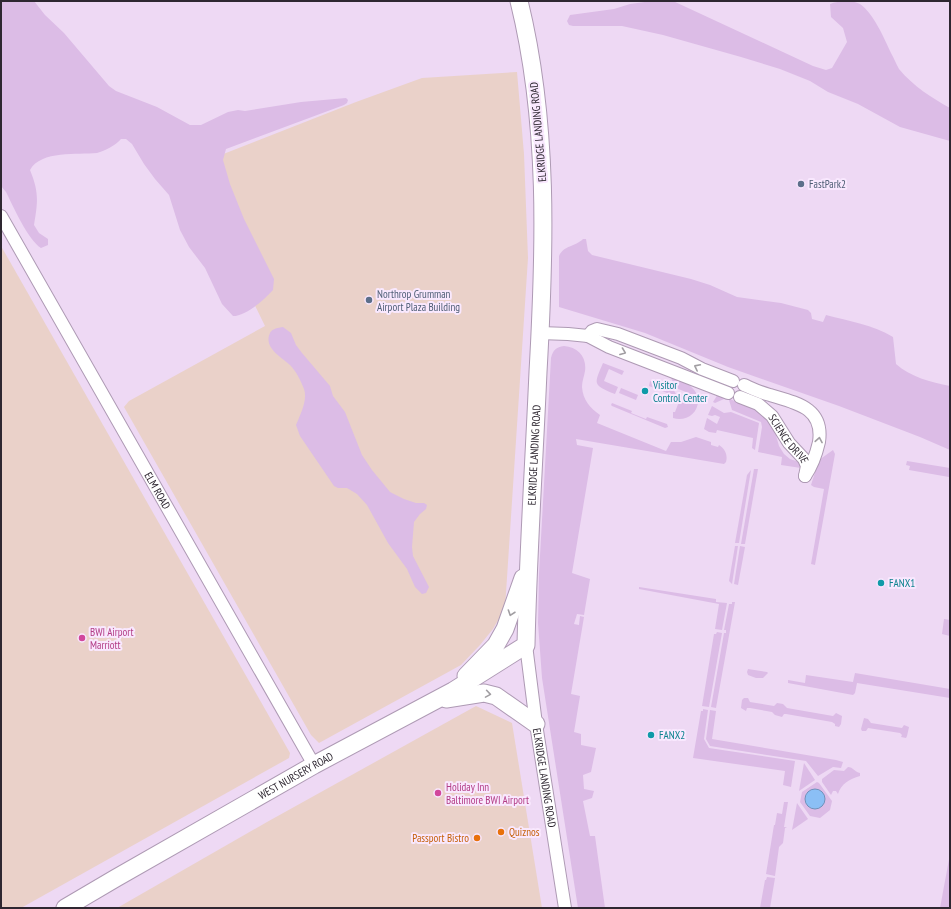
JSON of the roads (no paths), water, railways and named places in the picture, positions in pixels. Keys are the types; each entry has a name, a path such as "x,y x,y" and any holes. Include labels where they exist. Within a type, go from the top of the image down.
{"main road":[{"name":"ELKRIDGE LANDING ROAD","path":"519,1 538,111 543,188 544,264 528,562 526,645"},
{"path":"453,691 496,645 505,629 528,562"},
{"name":"WEST NURSERY ROAD","path":"65,908 314,765 453,691 526,645"},
{"path":"436,700 484,693 490,694 508,703 536,724"}],"street":[{"name":"ELM ROAD","path":"1,216 314,765"},
{"name":"SCIENCE DRIVE","path":"540,333 588,336 609,347 758,404 772,416 792,447 804,459 807,466 805,476 813,462 820,433 819,426 810,410 798,404 702,370 681,358 618,334 597,330 592,331 588,336"},
{"name":"ELKRIDGE LANDING ROAD","path":"526,645 536,724 565,908"}],"water":[{"path":"815,789 822,792 825,799 822,806 815,809 808,806 805,799 808,792"}],"place":[{"name":"FastPark2","path":"801,184"},
{"name":"Northrop Grumman Airport Plaza Building","path":"369,300"},
{"name":"Visitor Control Center","path":"645,391"},
{"name":"FANX1","path":"881,583"},
{"name":"BWI Airport Marriott","path":"82,638"},
{"name":"FANX2","path":"651,735"},
{"name":"Holiday Inn Baltimore BWI Airport","path":"438,793"},
{"name":"Quiznos","path":"501,832"},
{"name":"Passport Bistro","path":"477,838"}]}
